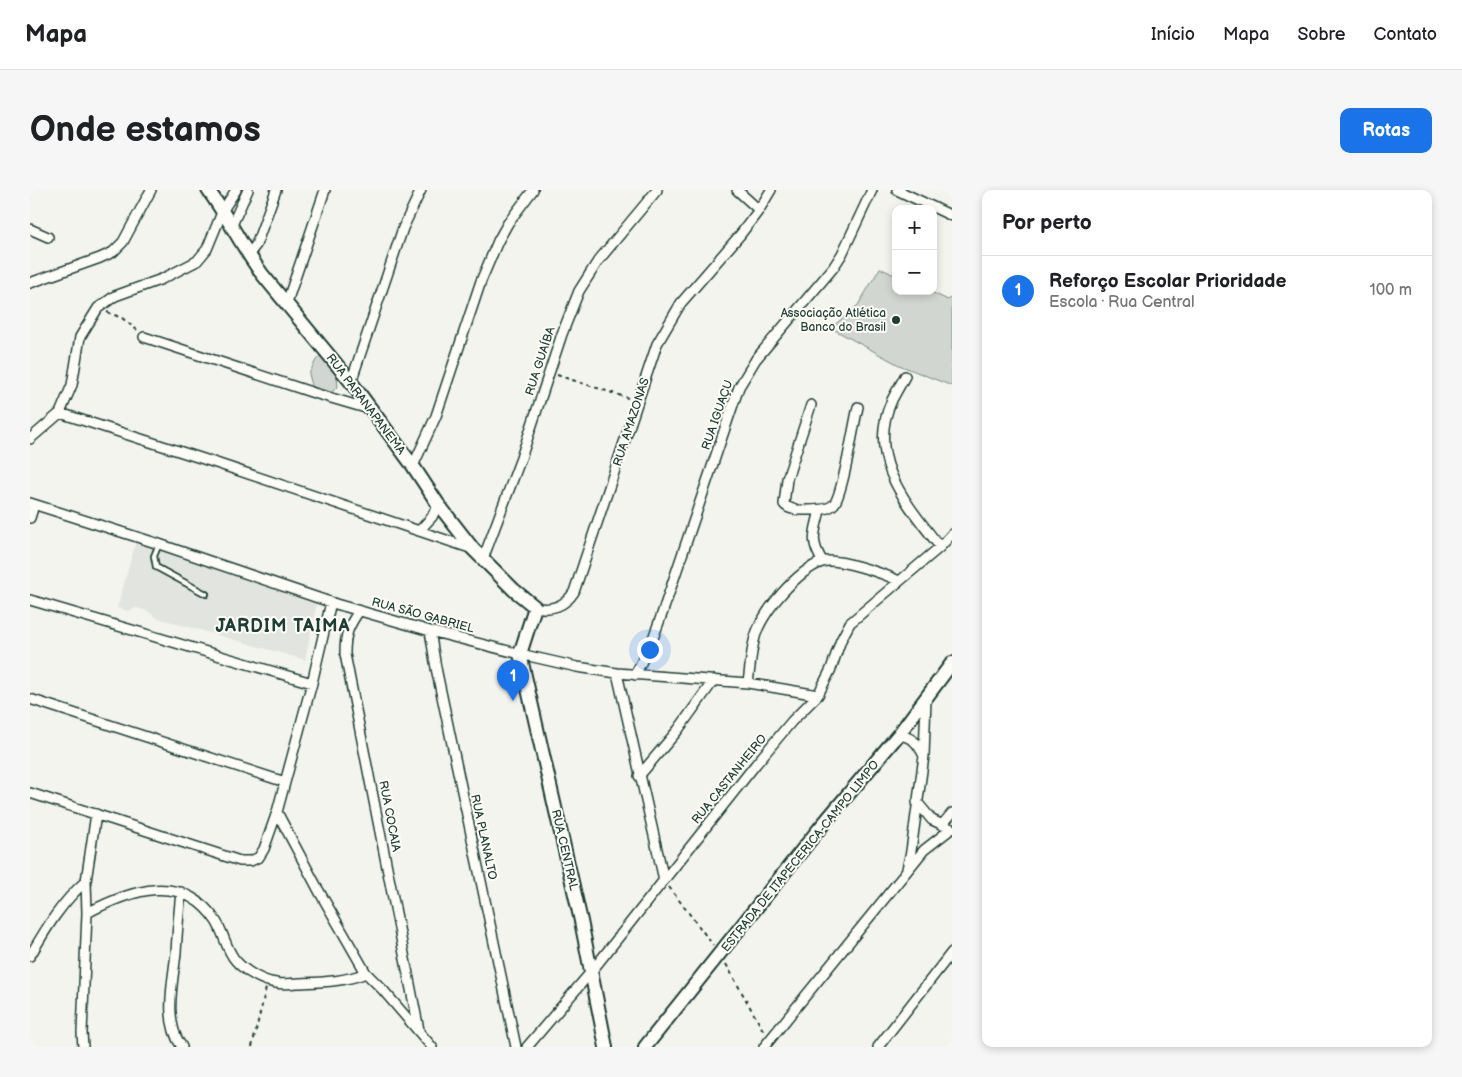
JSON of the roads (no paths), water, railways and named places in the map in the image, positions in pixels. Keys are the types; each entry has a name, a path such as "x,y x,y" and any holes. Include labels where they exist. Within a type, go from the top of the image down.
{"street":[{"path":"30,284 113,252 123,242 151,190"},
{"name":"RUA PARANAPANEMA","path":"208,190 223,210 248,255 351,382 369,409 413,466 438,504 473,549 514,590 535,607"},
{"path":"30,439 60,413 72,386 80,337 98,308 115,296 162,279 197,261 207,249 223,210 236,190"},
{"path":"231,227 248,190"},
{"path":"248,255 256,245 276,190"},
{"path":"286,304 325,190"},
{"path":"351,382 403,228 421,190"},
{"path":"413,466 436,416 481,281 498,241 533,190"},
{"name":"RUA GUAÍBA","path":"483,559 521,458 570,312 586,278 657,190"},
{"path":"737,190 759,210"},
{"name":"RUA AMAZONAS","path":"535,607 552,608 563,604 574,592 657,344 670,320 686,297 759,210 771,190"},
{"name":"RUA IGUAÇU","path":"635,675 652,641 662,614 739,386 756,359 833,268 842,254 872,190"},
{"path":"897,190 952,216"},
{"path":"30,229 48,236"},
{"path":"144,337 314,393 369,409"},
{"path":"905,376 891,401 886,416 884,448 887,465 894,483 905,501 940,547"},
{"path":"812,406 787,479 784,504 792,509 820,510 830,507 837,499 858,406"},
{"path":"60,413 216,462 473,549"},
{"path":"30,518 32,504"},
{"name":"RUA SÃO GABRIEL","path":"32,504 359,611 520,654 617,674 748,683 818,695"},
{"path":"419,531 432,517 438,504"},
{"path":"820,510 814,542 815,549 823,562"},
{"name":"RUA CASTANHEIRO","path":"527,1047 591,972 756,764 792,721 818,695 850,622 940,547 952,534"},
{"path":"748,683 755,635 775,601 798,577 823,562 841,563 882,573 899,581"},
{"path":"30,600 312,683"},
{"path":"30,793 240,861 251,861 259,857 264,849 277,812 312,683 331,602"},
{"path":"520,654 535,607"},
{"name":"RUA COCAIA","path":"359,611 347,630 345,654 419,1030"},
{"name":"RUA PLANALTO","path":"430,631 516,1047"},
{"name":"RUA CENTRAL","path":"520,654 538,726 581,921 606,1047"},
{"name":"ESTRADA DE ITAPECERICA-CAMPO LIMPO","path":"645,1047 818,829 899,734 952,663"},
{"path":"617,674 664,880"},
{"path":"639,776 678,730 714,680"},
{"path":"30,699 285,782"},
{"path":"906,872 911,851 924,756 926,699"},
{"path":"899,734 910,738 918,744 924,756"},
{"path":"764,1047 924,850 951,829 932,820 917,802"},
{"path":"277,812 319,892 366,973 419,1030 432,1047"},
{"path":"942,825 952,813"},
{"path":"83,1047 87,913 86,881 96,814"},
{"path":"30,956 58,910 70,894 86,881"},
{"path":"87,913 105,904 146,890 165,889 182,892 202,904 216,922 235,960 244,969 268,981 278,984 335,982 366,973"},
{"path":"182,892 171,1000 176,1039 182,1047"},
{"path":"878,1047 952,952"}],"lane":[{"path":"159,544 154,556 156,567 206,594"}],"place":[{"name":"Associação Atlética Banco do Brasil","path":"896,320"},
{"name":"Reforço Escolar Prioridade","path":"513,701"}],"district":[{"name":"JARDIM TAIMA","path":"283,626"}]}
